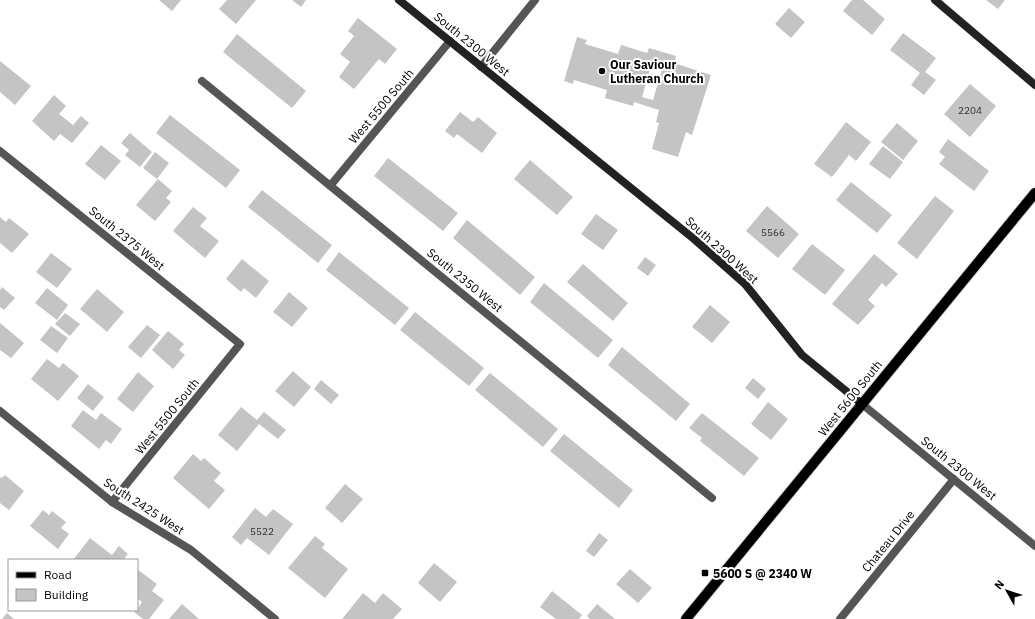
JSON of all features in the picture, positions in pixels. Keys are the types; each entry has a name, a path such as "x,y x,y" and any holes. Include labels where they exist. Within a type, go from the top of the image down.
{"main road":[{"name":"West 5600 South","path":"686,619 1035,193"}],"street":[{"name":"South 2300 West","path":"399,0 694,239 745,284 802,355 1035,546"},
{"path":"481,67 535,0"},
{"path":"935,0 1035,85"},
{"name":"West 5500 South","path":"330,186 450,41"},
{"name":"South 2350 West","path":"202,81 712,498"},
{"name":"South 2375 West","path":"0,150 240,344"},
{"name":"West 5500 South","path":"112,502 240,344"},
{"name":"South 2425 West","path":"0,412 112,502 191,550 275,619"},
{"name":"Chateau Drive","path":"840,619 954,479"}],"building":[{"path":"159,0 181,0 172,11"},
{"path":"227,0 256,0 236,24 219,9"},
{"path":"292,0 306,0 301,7"},
{"path":"852,0 863,0 885,19 872,35 843,11"},
{"path":"986,0 1005,0 998,9"},
{"path":"789,8 805,22 791,38 775,24"},
{"path":"358,18 397,49 385,64 379,59 354,89 339,77 350,62 340,54 354,36 348,31"},
{"path":"903,33 936,58 925,72 936,80 924,95 911,85 920,73 890,50"},
{"path":"237,34 306,91 292,108 223,52"},
{"path":"577,37 587,40 585,44 618,54 621,45 647,53 649,48 676,56 674,63 711,75 692,135 686,132 678,157 652,149 659,123 656,122 659,110 634,102 633,106 605,98 607,90 574,80 573,84 564,81","holes":["653,59 664,62 653,100 642,97"]},
{"path":"0,61 31,86 15,105 0,92"},
{"path":"970,84 996,106 970,137 944,114"},
{"path":"54,95 66,106 59,114 73,125 81,116 89,123 72,143 60,134 54,141 32,121"},
{"path":"460,112 473,122 478,117 497,133 482,153 457,134 454,138 445,131"},
{"path":"170,115 240,170 226,188 156,133"},
{"path":"846,122 871,142 856,161 849,155 832,177 814,164"},
{"path":"897,123 918,141 903,160 881,142"},
{"path":"130,133 152,152 140,167 125,155 129,150 121,143"},
{"path":"948,139 989,171 974,191 939,164 945,157 939,152"},
{"path":"101,145 121,161 105,180 85,164"},
{"path":"883,146 903,162 890,179 869,164"},
{"path":"155,152 169,163 157,179 143,168"},
{"path":"388,158 458,213 443,231 374,176"},
{"path":"530,160 573,197 557,215 514,179"},
{"path":"158,179 172,191 166,198 171,202 155,221 136,205"},
{"path":"851,182 892,215 877,233 836,200"},
{"path":"262,190 332,245 318,263 248,207"},
{"path":"935,196 954,211 917,259 897,243"},
{"path":"767,206 799,234 778,258 746,231"},
{"path":"193,207 207,218 200,226 219,241 205,258 173,231"},
{"path":"596,214 618,230 603,250 581,234"},
{"path":"0,217 6,222 9,218 29,234 12,253 0,243"},
{"path":"467,220 535,277 520,295 453,238"},
{"path":"812,244 845,270 825,295 792,269"},
{"path":"339,252 409,308 395,325 326,270"},
{"path":"51,253 72,269 57,288 36,272"},
{"path":"874,254 898,274 886,287 882,283 868,300 875,306 858,325 832,304"},
{"path":"645,257 656,265 648,276 637,268"},
{"path":"242,259 269,281 256,298 244,288 241,292 226,279"},
{"path":"583,264 628,303 613,321 567,282"},
{"path":"544,283 613,340 598,358 530,302"},
{"path":"2,287 15,298 4,310 0,307 0,290"},
{"path":"47,288 68,305 57,320 35,303"},
{"path":"97,289 124,312 107,332 80,309"},
{"path":"289,292 308,308 292,327 273,312"},
{"path":"710,305 730,322 712,343 692,327"},
{"path":"415,312 484,368 469,386 400,330"},
{"path":"65,313 80,324 70,336 55,324"},
{"path":"0,323 24,343 11,358 0,350"},
{"path":"147,325 160,335 141,358 128,347"},
{"path":"51,326 68,338 57,353 40,340"},
{"path":"168,331 184,344 179,350 185,355 173,369 152,350"},
{"path":"622,347 690,404 676,421 608,365"},
{"path":"47,359 59,368 63,363 79,376 58,401 31,379"},
{"path":"293,371 311,387 294,407 275,391"},
{"path":"138,372 154,386 133,412 117,399"},
{"path":"490,373 558,429 543,447 475,390"},
{"path":"753,378 766,389 758,399 745,388"},
{"path":"321,380 339,395 331,404 314,389"},
{"path":"88,384 104,397 93,411 77,398"},
{"path":"768,402 788,419 771,440 751,424"},
{"path":"241,407 257,420 264,412 286,430 278,439 259,424 237,451 218,435"},
{"path":"83,410 96,420 101,413 122,429 111,444 106,440 99,449 71,426"},
{"path":"702,413 759,458 744,476 700,441 702,438 689,428"},
{"path":"564,434 633,490 619,508 550,451"},
{"path":"193,454 201,461 204,458 221,473 214,481 225,490 209,509 173,478"},
{"path":"5,475 24,491 9,510 0,503 0,477 2,478"},
{"path":"345,484 363,499 342,523 325,508"},
{"path":"255,508 266,517 273,509 293,524 269,555 247,538 241,545 232,537"},
{"path":"43,510 49,515 52,511 66,522 61,528 69,534 58,549 30,526"},
{"path":"599,533 608,540 594,557 586,551"},
{"path":"315,536 325,544 322,548 348,569 325,598 288,568"},
{"path":"90,538 112,555 119,546 128,554 124,559 74,559"},
{"path":"434,563 457,582 440,602 418,583"},
{"path":"630,569 652,588 638,603 616,584"},
{"path":"138,570 157,584 152,591 164,600 149,619 143,619 134,612 138,611 142,602 138,599"},
{"path":"552,591 582,615 579,619 556,619 540,607"},
{"path":"363,593 375,603 383,593 402,609 393,619 342,619"},
{"path":"182,604 199,619 169,619"},
{"path":"597,604 615,619 590,619 587,616"},
{"path":"7,613 14,619 2,619"}],"place":[{"name":"Our Saviour Lutheran Church","path":"602,71"},
{"name":"5600 S @ 2340 W","path":"705,573"}]}
